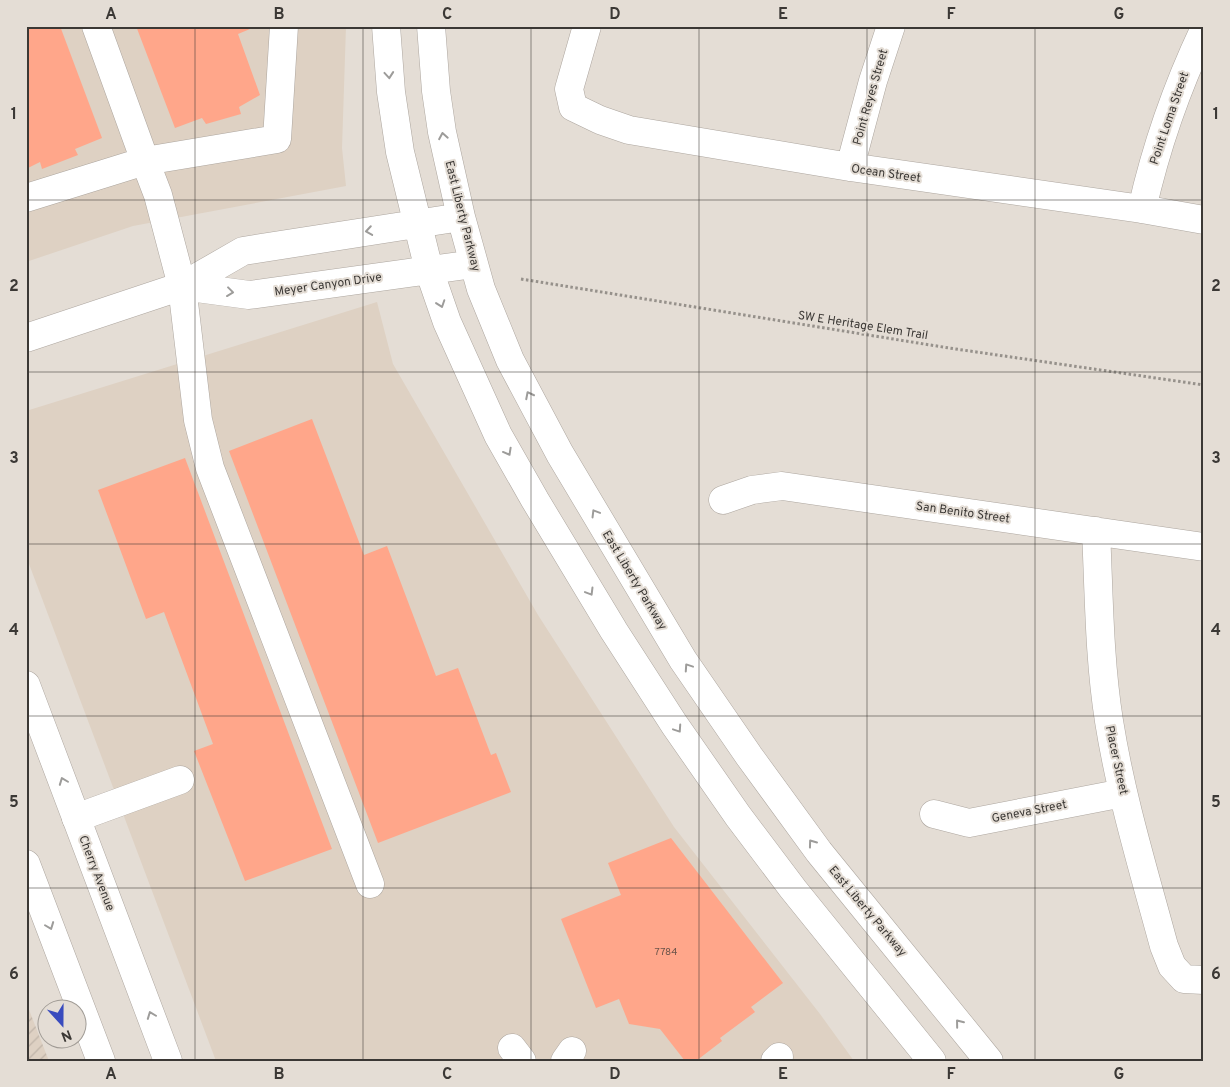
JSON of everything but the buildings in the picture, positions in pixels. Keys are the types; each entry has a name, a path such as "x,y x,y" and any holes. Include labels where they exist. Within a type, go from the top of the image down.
{"street":[{"path":"96,26 158,195 182,286 198,420 210,468 370,884"},
{"path":"26,198 145,161 277,139 284,26"},
{"path":"386,26 391,92 398,134 429,270 451,331 498,435 614,631 674,724 738,816 810,910 932,1061"},
{"name":"East Liberty Parkway","path":"431,26 436,91 442,132 461,217 481,289 510,360 542,420 624,563 683,660 749,756 819,852 990,1061"},
{"name":"Ocean Street","path":"587,26 569,89 573,107 600,120 629,130 850,168 1142,209 1204,220"},
{"name":"Point Reyes Street","path":"850,168 873,81 891,26"},
{"name":"Point Loma Street","path":"1142,209 1147,183 1167,118 1183,75 1204,30"},
{"name":"Meyer Canyon Drive","path":"26,338 182,286 243,251 461,217"},
{"name":"Meyer Canyon Drive","path":"182,286 249,295 474,264"},
{"name":"San Benito Street","path":"723,500 752,490 782,486 1204,547"},
{"name":"Placer Street","path":"1096,531 1104,672 1109,721 1123,793 1164,946 1172,966 1194,980"},
{"name":"Cherry Avenue","path":"26,685 168,1061"},
{"path":"76,818 180,780"},
{"name":"Geneva Street","path":"934,814 969,822 1123,793"},
{"path":"26,864 31,892 101,1061"}],"path":[{"name":"SW E Heritage Elem Trail","path":"521,279 940,346 1204,385"}],"shaded area":[{"path":"26,26 346,26 342,148 346,186 133,226 26,262"},
{"path":"377,302 393,364 538,615 674,827 820,1014 854,1061 216,1061 26,556 26,411"},
{"path":"26,1002 38,1033 38,1050 45,1050 49,1061 26,1061"}]}
